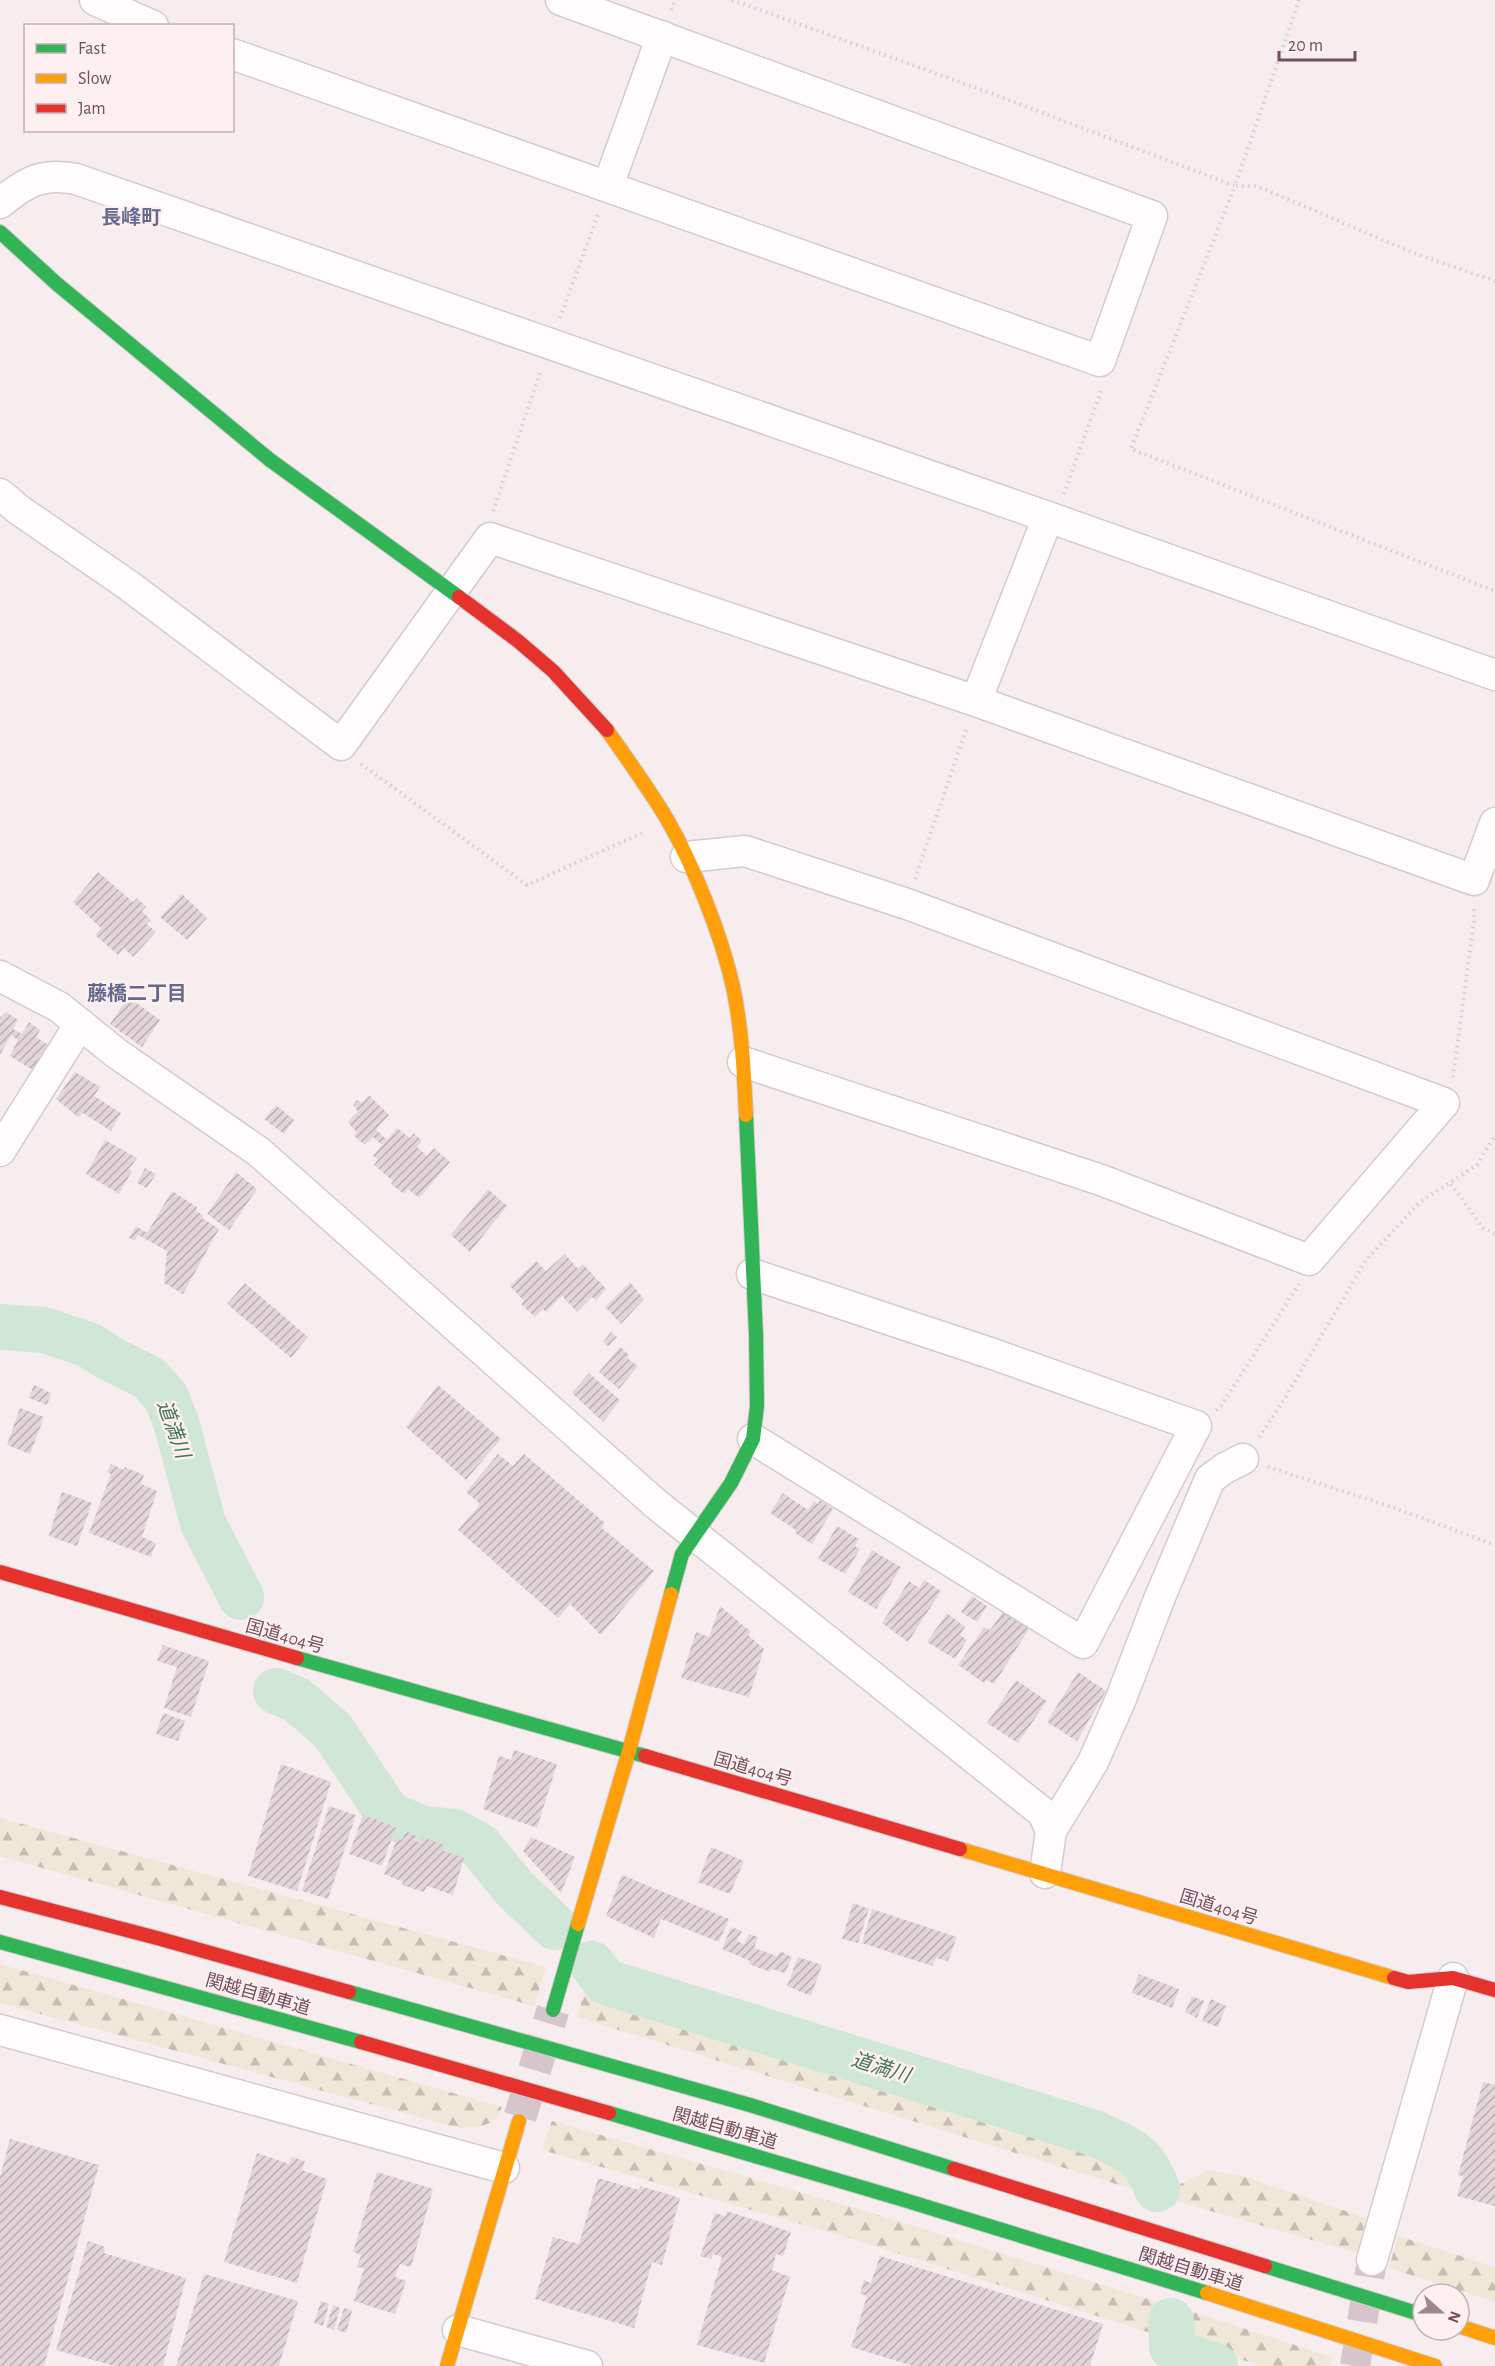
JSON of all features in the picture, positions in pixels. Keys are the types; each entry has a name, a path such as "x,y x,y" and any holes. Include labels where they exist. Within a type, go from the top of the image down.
{"main road":[{"path":"0,232 57,284 270,460 453,592 518,641 553,671 607,730 668,821 715,926 733,987 743,1062 757,1406 753,1439 731,1483 682,1554 629,1751 553,2010"},
{"name":"国道404号","path":"0,1572 463,1706 629,1751 1408,1982 1453,1978 1495,1990"},
{"name":"関越自動車道","path":"0,1897 157,1938 739,2102 1411,2311"},
{"name":"関越自動車道","path":"0,1942 758,2156 1280,2316 1435,2366"},
{"path":"447,2366 519,2121"},
{"path":"1471,2330 1495,2338"}],"street":[{"path":"95,0 149,24"},
{"path":"234,55 1100,362 1152,216 561,0"},
{"path":"608,186 662,36"},
{"path":"0,203 38,177 60,176 76,179 1495,675"},
{"path":"0,494 19,510 128,585 341,745 490,538 514,544 976,701 1474,880 1495,823"},
{"path":"976,701 1048,517"},
{"path":"686,857 745,850 907,904 1444,1103 1309,1260 1101,1180 743,1062"},
{"path":"0,976 59,1007 116,1053 258,1152 656,1504 1043,1813 1051,1831"},
{"path":"0,1151 80,1024"},
{"path":"752,1274 993,1353 1196,1426 1083,1643 753,1439"},
{"path":"1045,1873 1051,1831 1093,1762 1210,1479 1243,1459"},
{"path":"1372,2260 1453,1978"},
{"path":"0,2030 504,2168"},
{"path":"458,2330 587,2366"}],"path":[{"path":"1299,0 1235,186 1257,186 1411,252 1495,281"},
{"path":"1048,517 1062,498 1105,381 1100,362"},
{"path":"907,904 976,701"},
{"path":"341,745 357,762 527,885 668,821"},
{"path":"1444,1103 1455,1073 1474,921 1474,880"},
{"path":"1495,1135 1477,1165 1420,1202 1366,1260 1279,1408 1243,1459 1389,1506 1495,1545"},
{"path":"1450,1184 1483,1228 1495,1234"},
{"path":"1196,1426 1221,1406 1303,1278 1309,1260"}],"green space":[{"path":"0,1818 546,1967 534,2006 0,1856"},
{"path":"0,1964 502,2107 495,2119 485,2125 459,2128 0,2003"},
{"path":"588,1981 1096,2138 1138,2163 1146,2175 1148,2194 577,2017"},
{"path":"552,2121 859,2209 1161,2303 1158,2320 1160,2336 849,2238 542,2150"},
{"path":"1210,2170 1243,2176 1366,2218 1357,2253 1176,2201 1178,2185"},
{"path":"1398,2236 1495,2267 1495,2302 1471,2294 1471,2282 1433,2282 1389,2268"},
{"path":"1175,2306 1332,2357 1330,2366 1261,2366 1179,2339"}],"building":[{"path":"98,872 133,902 137,898 146,907 142,911 151,920 146,924 156,932 133,957 124,948 118,955 95,935 101,928 73,902"},
{"path":"182,894 207,918 187,940 160,917"},
{"path":"128,997 160,1020 142,1047 110,1024"},
{"path":"6,1012 18,1020 13,1029 22,1034 29,1022 40,1030 36,1037 55,1049 36,1072 10,1056 18,1040 11,1035 0,1055 0,1016"},
{"path":"75,1072 100,1087 94,1096 121,1113 111,1131 83,1113 78,1117 56,1099"},
{"path":"369,1095 389,1115 376,1129 387,1140 397,1128 410,1138 414,1133 422,1141 417,1147 427,1156 434,1148 450,1162 419,1198 408,1189 404,1194 391,1184 393,1181 374,1165 378,1159 373,1156 382,1145 373,1137 365,1145 354,1136 357,1133 348,1122 358,1111 353,1106 357,1100 362,1103"},
{"path":"276,1105 294,1120 284,1134 264,1119"},
{"path":"105,1140 137,1158 129,1169 132,1171 119,1194 86,1174"},
{"path":"145,1168 156,1174 147,1188 137,1183"},
{"path":"236,1172 257,1189 229,1230 207,1214"},
{"path":"488,1189 507,1206 470,1252 451,1235"},
{"path":"172,1191 197,1207 196,1211 203,1215 202,1218 219,1229 183,1294 164,1283 167,1251 138,1235 134,1241 129,1238 136,1226 147,1233"},
{"path":"565,1254 578,1269 583,1264 606,1289 596,1301 592,1297 577,1312 562,1296 546,1312 543,1309 535,1317 521,1304 524,1301 510,1286 536,1261 546,1271"},
{"path":"630,1282 644,1299 621,1324 605,1307"},
{"path":"245,1283 308,1337 291,1358 227,1304"},
{"path":"611,1332 617,1337 608,1346 603,1342"},
{"path":"620,1347 629,1355 627,1358 638,1366 619,1389 599,1372"},
{"path":"589,1373 620,1400 603,1422 572,1393"},
{"path":"34,1385 51,1393 47,1405 29,1398"},
{"path":"438,1385 501,1439 466,1480 406,1427"},
{"path":"20,1408 44,1417 30,1454 7,1445"},
{"path":"498,1454 513,1466 524,1454 605,1523 602,1528 654,1571 601,1635 570,1604 558,1618 458,1530 480,1504 466,1492"},
{"path":"111,1464 144,1475 141,1484 157,1491 142,1537 156,1543 151,1557 89,1533 111,1474 107,1472"},
{"path":"62,1492 92,1503 77,1546 49,1536"},
{"path":"783,1493 808,1510 814,1501 818,1504 820,1500 833,1509 812,1544 770,1513"},
{"path":"837,1526 859,1539 855,1546 860,1549 845,1574 818,1559"},
{"path":"872,1550 901,1567 876,1609 848,1592"},
{"path":"924,1580 941,1591 908,1642 882,1623 909,1581 919,1588"},
{"path":"972,1596 987,1606 977,1622 961,1612"},
{"path":"720,1606 751,1632 748,1635 764,1649 749,1697 681,1678 696,1632 709,1637"},
{"path":"1003,1612 1029,1629 994,1684 987,1680 984,1683 958,1665 984,1627 990,1630"},
{"path":"947,1613 965,1627 960,1635 967,1640 955,1659 927,1642"},
{"path":"163,1645 209,1661 191,1717 164,1708 177,1667 157,1661"},
{"path":"1078,1672 1106,1691 1077,1741 1047,1722"},
{"path":"1016,1680 1047,1701 1018,1743 987,1723"},
{"path":"163,1713 185,1721 178,1741 156,1734"},
{"path":"514,1750 557,1764 537,1828 483,1809 499,1756 511,1760"},
{"path":"281,1764 331,1782 297,1891 248,1876"},
{"path":"329,1806 356,1815 328,1899 302,1891"},
{"path":"363,1815 396,1827 382,1866 349,1854"},
{"path":"406,1831 416,1836 415,1841 420,1843 422,1837 444,1845 442,1850 464,1858 453,1895 427,1886 424,1892 402,1885 403,1882 384,1874 397,1838 402,1840"},
{"path":"531,1837 575,1857 561,1893 523,1851"},
{"path":"711,1847 744,1861 730,1894 698,1882"},
{"path":"622,1875 729,1919 719,1942 661,1919 654,1938 606,1916"},
{"path":"853,1903 869,1909 858,1943 842,1939"},
{"path":"872,1909 957,1937 948,1961 936,1958 932,1966 862,1943"},
{"path":"731,1927 742,1931 737,1941 744,1944 749,1934 758,1937 754,1948 777,1956 780,1951 792,1957 785,1973 771,1969 770,1972 749,1964 750,1961 722,1949"},
{"path":"798,1957 822,1965 811,1996 787,1986"},
{"path":"1139,1974 1179,1989 1172,2008 1132,1993"},
{"path":"1192,1996 1204,2001 1197,2018 1185,2012"},
{"path":"1211,1999 1226,2006 1218,2027 1202,2021"},
{"path":"1483,2082 1495,2085 1495,2206 1457,2196 1463,2176 1458,2175"},
{"path":"10,2139 99,2165 44,2366 0,2366 0,2177"},
{"path":"257,2153 289,2164 292,2157 305,2161 302,2170 327,2179 297,2283 224,2262"},
{"path":"377,2172 433,2189 411,2267 400,2264 395,2277 406,2281 395,2314 354,2301 364,2268 357,2267 361,2255 353,2252"},
{"path":"598,2178 639,2190 640,2186 680,2198 662,2265 652,2262 634,2328 535,2299 553,2237 579,2244"},
{"path":"727,2211 791,2232 783,2256 776,2254 772,2270 790,2277 764,2363 697,2345 722,2257 713,2254 711,2259 700,2256 715,2213 726,2216"},
{"path":"88,2241 105,2247 104,2253 186,2278 163,2366 115,2366 56,2350"},
{"path":"880,2256 1103,2324 1090,2366 913,2366 851,2347 867,2296 860,2294 864,2280 871,2283"},
{"path":"204,2274 298,2301 279,2366 176,2366"},
{"path":"321,2301 329,2304 323,2326 314,2323"},
{"path":"333,2305 340,2308 334,2330 326,2327"},
{"path":"344,2308 352,2311 346,2333 337,2330"}],"waterway":[{"name":"道満川","path":"0,1327 44,1330 89,1345 149,1378 166,1397 176,1422 203,1523 241,1597"},
{"name":"道満川","path":"276,1691 297,1700 332,1730 389,1815 424,1829 455,1832 480,1846 514,1888 555,1927"},
{"name":"道満川","path":"592,1964 606,1982 1097,2134 1127,2149 1141,2160 1157,2189"},
{"name":"道満川","path":"1171,2321 1172,2347 1182,2355 1215,2366"}],"tunnel":[{"path":"520,2117 553,2010"},
{"path":"1355,2366 1372,2260"}],"traffic: fast":[{"path":"0,232 57,284 270,460 459,597"},
{"path":"671,1594 682,1554 731,1483 753,1439 757,1406 756,1335 746,1115"},
{"path":"297,1658 645,1756"},
{"path":"553,2010 578,1924"},
{"path":"0,1942 361,2042"},
{"path":"349,1992 750,2105 954,2169"},
{"path":"609,2113 901,2199 1207,2293"},
{"path":"1265,2266 1411,2311"}],"traffic: slow":[{"path":"607,730 668,821 688,859 714,924 728,967 739,1019 746,1115"},
{"path":"578,1924 629,1751 671,1594"},
{"path":"960,1849 1394,1978"},
{"path":"447,2366 519,2121"},
{"path":"1207,2293 1435,2366"},
{"path":"1471,2330 1495,2338"}],"traffic: jam":[{"path":"459,597 518,641 553,671 607,730"},
{"path":"0,1572 297,1658"},
{"path":"645,1756 960,1849"},
{"path":"0,1897 349,1992"},
{"path":"1394,1978 1408,1982 1453,1978 1495,1990"},
{"path":"361,2042 609,2113"},
{"path":"954,2169 1265,2266"}],"district":[{"name":"長峰町","path":"131,217"},
{"name":"藤橋二丁目","path":"137,993"}]}
